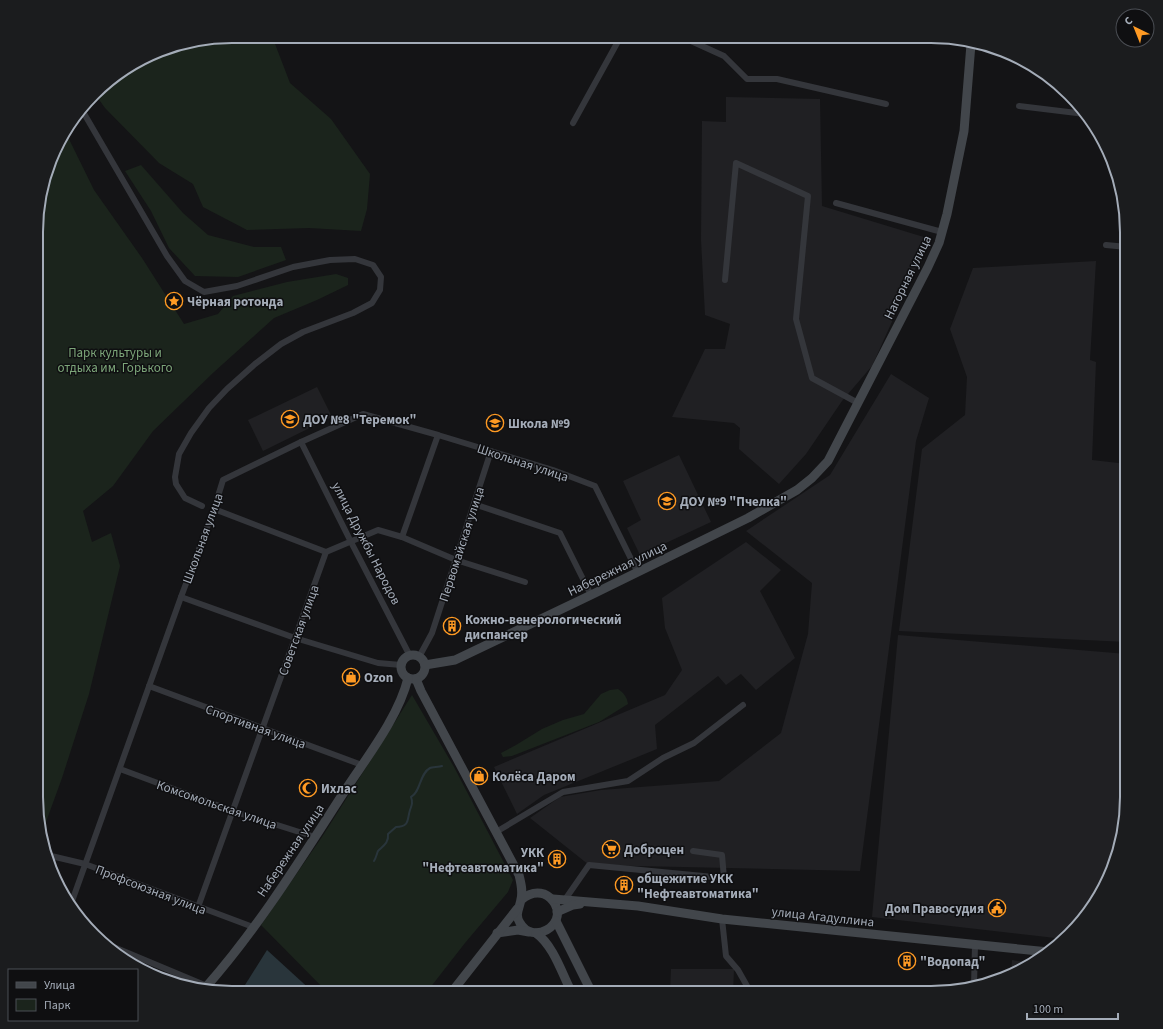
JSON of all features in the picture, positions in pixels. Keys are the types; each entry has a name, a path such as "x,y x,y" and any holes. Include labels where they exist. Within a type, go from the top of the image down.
{"main road":[{"name":"Нагорная улица","path":"812,478 828,461 939,243 964,131 971,47"},
{"name":"Набережная улица","path":"425,665 455,660 638,573 748,518 796,490 812,478"},
{"path":"412,679 422,676 425,670 423,661 415,655 405,658 401,665 402,672 412,679 519,875 522,886 521,900 517,909 456,986"},
{"name":"Набережная улица","path":"208,984 235,953 315,837 388,725 412,679"},
{"path":"519,875 528,885 553,899 556,906 557,917 589,986"},
{"path":"521,900 532,893 539,892"},
{"path":"553,899 564,901 595,902"},
{"path":"497,933 518,930 544,932 551,927 557,917 573,905 595,902"},
{"name":"улица Агадуллина","path":"595,902 638,906 722,919 1040,951"},
{"path":"517,909 517,917 520,924 525,929 542,938 549,945 569,986"}],"street":[{"path":"573,123 618,43"},
{"path":"695,43 724,56 747,79 777,79 886,104"},
{"path":"1019,106 1078,113"},
{"path":"84,114 167,256 185,281 204,292 237,286 293,268 330,260 355,259 373,265 381,277 380,290 372,303 353,314 303,332 281,344 255,364 227,389 209,408 191,433 179,454 175,477 176,484 185,498 202,506"},
{"path":"724,280 736,163 808,196 796,319 812,378 858,403"},
{"path":"836,203 942,232"},
{"path":"1106,245 1120,246"},
{"name":"Школьная улица","path":"73,899 214,509 223,480 301,442 364,414 553,470 595,486 638,573"},
{"path":"402,537 438,435"},
{"name":"улица Дружбы Народов","path":"301,442 410,656"},
{"name":"Первомайская улица","path":"419,657 432,633 491,451"},
{"path":"474,504 560,533 591,595"},
{"path":"214,509 326,552 378,530 402,537 456,560 524,582"},
{"name":"Советская улица","path":"198,907 326,552"},
{"path":"181,597 295,638 378,663 401,665"},
{"name":"Спортивная улица","path":"149,686 362,765"},
{"path":"496,832 563,792 628,780 663,758 694,743 743,705"},
{"name":"Комсомольская улица","path":"120,769 233,811 315,837"},
{"path":"564,901 589,865 724,878 722,855 693,851"},
{"name":"Профсоюзная улица","path":"53,857 85,864 253,927"},
{"path":"722,919 726,956 738,970 748,986"},
{"path":"974,981 975,945"},
{"path":"122,950 198,982"}],"shaded area":[{"path":"726,97 820,99 822,206 927,238 913,275 872,366 842,401 806,454 779,484 739,449 740,428 734,423 672,417 705,349 725,349 730,324 705,315 701,240 702,121 726,122"},
{"path":"1096,261 1090,360 1096,362 1092,460 1120,463 1120,642 899,631 922,449 965,415 967,377 950,329 973,268"},
{"path":"891,374 929,398 916,441 860,871 589,865 530,818 560,797 601,790 719,781 781,733 808,634 812,583 746,531 830,475"},
{"name":"ДОУ №8 \"Теремок\"","path":"317,387 332,417 263,451 248,420"},
{"name":"ДОУ №9 \"Пчелка\"","path":"679,455 711,522 640,555 627,528 641,520 623,481"},
{"path":"746,542 781,570 760,591 795,658 756,690 741,674 726,685 718,676 655,725 657,749 544,795 517,814 494,767 665,695 682,670 665,628 662,598"},
{"path":"898,635 1120,653 1120,794 1114,846 1106,870 1095,892 1065,931 1057,938 872,917"},
{"path":"267,950 306,986 244,986"},
{"path":"1012,960 1024,962 1015,967 1011,969"},
{"path":"671,969 734,969 733,986 670,986"}],"green space":[{"path":"219,43 275,43 290,83 331,119 370,174 367,209 361,231 309,228 247,230 203,207 193,184 159,163 105,108 98,98 137,68 159,57 183,49"},
{"name":"Парк культуры и отдыха им. Горького","path":"68,137 94,190 142,258 184,324 218,314 233,296 287,282 336,274 348,278 348,285 274,318 214,372 153,431 113,486 83,511 92,542 111,533 120,566 89,694 45,824 43,810 43,219 49,183 57,159"},
{"path":"141,165 183,213 208,235 254,247 281,247 286,260 238,277 195,276 169,248 151,211 125,171"},
{"path":"618,689 625,695 628,704 599,722 512,756 503,757 501,753 542,729 563,720 584,714 601,694 610,690"},
{"path":"412,695 454,767 513,880 508,892 431,986 321,986 261,925 322,837"}],"waterway":[{"path":"374,861 378,851 387,842 388,834 396,827 404,826 406,824 412,804 411,797 417,791 426,771 430,768 442,766"}],"place":[{"name":"Чёрная ротонда","path":"174,301"},
{"name":"ДОУ №8 \"Теремок\"","path":"290,419"},
{"name":"Школа №9","path":"495,423"},
{"name":"ДОУ №9 \"Пчелка\"","path":"667,501"},
{"name":"Кожно-венерологический диспансер","path":"452,626"},
{"name":"Ozon","path":"351,677"},
{"name":"Колёса Даром","path":"479,776"},
{"name":"Ихлас","path":"308,788"},
{"name":"Доброцен","path":"611,849"},
{"name":"УКК \"Нефтеавтоматика\"","path":"557,859"},
{"name":"общежитие УКК \"Нефтеавтоматика\"","path":"624,885"},
{"name":"Дом Правосудия","path":"997,908"},
{"name":"\"Водопад\"","path":"907,961"}]}
